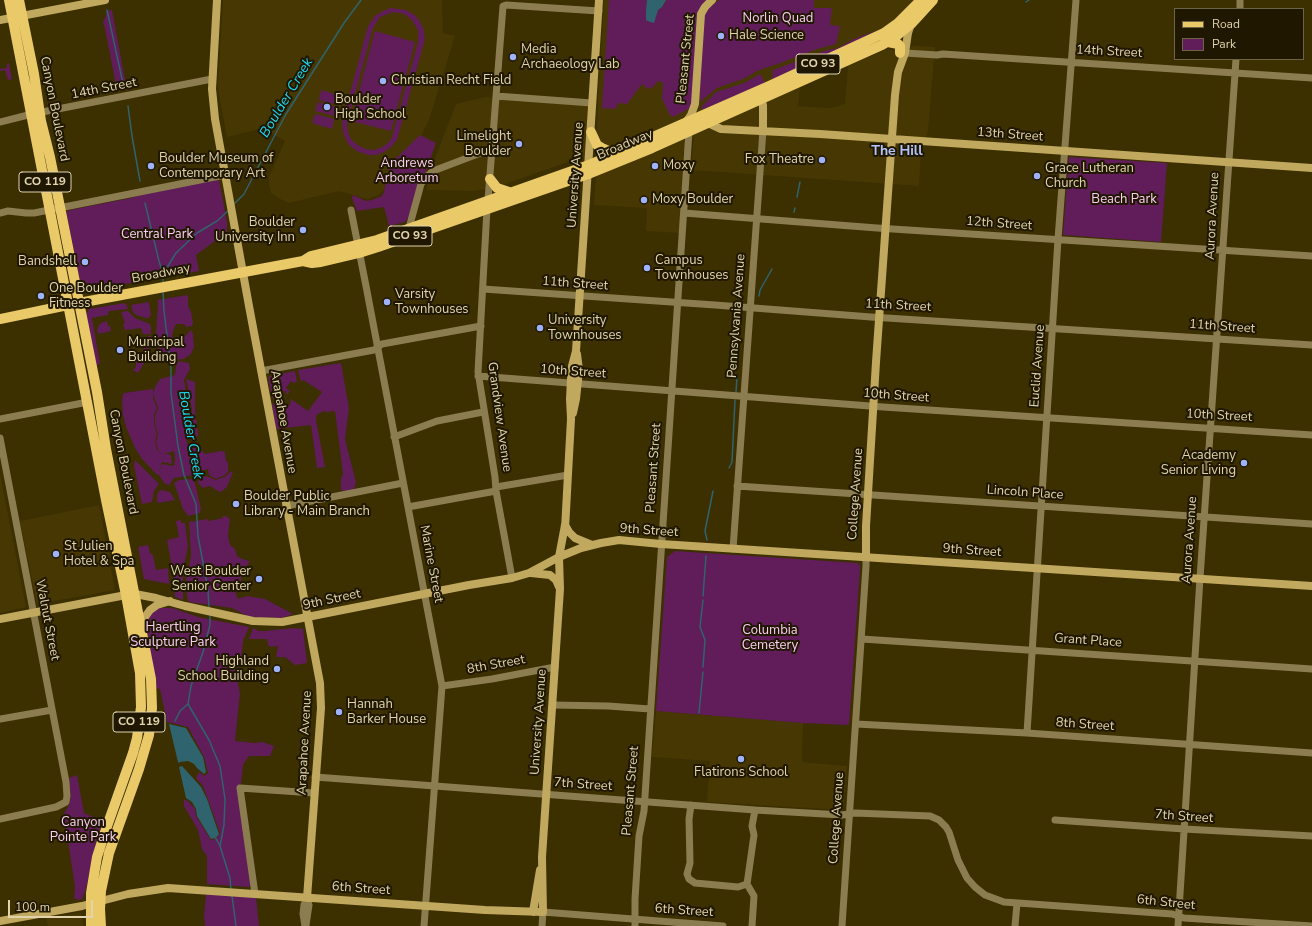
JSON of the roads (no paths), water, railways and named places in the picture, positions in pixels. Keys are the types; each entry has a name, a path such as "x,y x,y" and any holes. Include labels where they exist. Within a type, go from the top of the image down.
{"main road":[{"name":"Canyon Boulevard","path":"9,0 17,17 34,74 36,113 50,157 68,305 105,493 131,594 142,629 151,679 151,721 144,752 109,853 102,882 95,902 91,926"},
{"name":"Canyon Boulevard","path":"17,17 19,0"},
{"name":"CO 93","path":"704,120 748,95 881,35 898,23 921,0"},
{"name":"CO 93","path":"704,120 761,100 888,42 908,27 933,0"},
{"path":"908,27 911,11"},
{"path":"888,42 898,44 903,53"},
{"path":"688,127 704,120"},
{"name":"Broadway","path":"0,319 303,261 311,256 358,249 473,214 509,192 588,170 620,151 688,127"},
{"name":"Broadway","path":"358,249 409,228 488,205 652,148 688,127"},
{"path":"591,132 598,145 602,148 620,151"},
{"path":"490,179 497,188 509,192"},
{"name":"Canyon Boulevard","path":"55,208 79,303 131,594 140,673 141,692 139,723 133,753 101,844 94,876 95,902 101,926"}],"street":[{"path":"0,20 105,0"},
{"name":"Arapahoe Avenue","path":"217,0 212,79 214,107 225,175 321,693 307,898 304,905 303,914 305,926"},
{"name":"University Avenue","path":"533,912 542,857 560,589 563,580 562,556 571,419 570,399 574,384 571,370 576,351 599,0"},
{"name":"Pleasant Street","path":"635,923 639,836 644,811 684,213 688,127 695,104 701,14 712,0"},
{"name":"Euclid Avenue","path":"1026,734 1058,239 1076,0"},
{"name":"Grandview Avenue","path":"512,578 478,376 488,205 503,6 599,11"},
{"name":"College Avenue","path":"842,926 862,639 866,566 865,546 885,228 896,82 900,65 899,60 903,53 908,27"},
{"name":"14th Street","path":"903,53 943,54 1312,78"},
{"name":"Aurora Avenue","path":"1178,926 1204,517 1236,60"},
{"name":"14th Street","path":"0,122 36,113 212,79"},
{"path":"748,95 761,100"},
{"path":"496,96 592,103"},
{"name":"Pennsylvania Avenue","path":"733,549 764,111 761,100"},
{"name":"13th Street","path":"704,120 721,129 762,130 1312,168"},
{"path":"409,228 421,184 426,177 433,171 492,149"},
{"path":"0,213 8,211 28,214 225,175"},
{"name":"Marine Street","path":"351,210 442,686 424,926"},
{"name":"12th Street","path":"684,213 885,228 1312,256"},
{"name":"11th Street","path":"483,289 879,317 1312,345"},
{"path":"262,371 374,350 382,344 481,326"},
{"name":"10th Street","path":"478,376 874,406 1312,435"},
{"path":"0,419 88,402"},
{"path":"394,437 437,421 484,412"},
{"name":"Walnut Street","path":"0,438 66,782 66,802 61,805 0,819"},
{"path":"408,507 568,475"},
{"path":"286,506 403,483"},
{"name":"Lincoln Place","path":"737,486 1312,524"},
{"path":"565,525 575,538 592,545"},
{"name":"9th Street","path":"0,619 131,594 170,601 193,608 253,621 282,622 512,578 529,573 562,556 592,545 623,540 733,549 1312,586"},
{"path":"529,573 550,575 556,580 560,589"},
{"path":"142,629 145,617 150,610 157,605 170,601"},
{"name":"Grant Place","path":"862,639 1312,669"},
{"name":"8th Street","path":"442,686 492,679 555,667"},
{"path":"553,705 608,706 650,710"},
{"path":"0,719 52,710"},
{"name":"8th Street","path":"856,724 1312,753"},
{"name":"7th Street","path":"316,777 755,810 849,814"},
{"path":"251,893 240,788 314,793"},
{"path":"691,805 690,864 687,874 689,879 695,883 738,887 747,884"},
{"path":"752,926 754,896 747,884 754,835 752,826 755,810"},
{"name":"6th Street","path":"849,814 930,816 936,818 942,822 949,832 962,870 967,878 975,887 986,895 1004,902 1171,914 1184,918 1312,926"},
{"name":"7th Street","path":"1055,820 1312,836"},
{"name":"University Avenue","path":"542,857 542,926"},
{"name":"6th Street","path":"0,921 163,888 185,888 426,906 543,912 635,923 723,926"},
{"path":"1015,926 1017,903"}],"water":[{"path":"647,0 666,0 662,7 658,10 654,23 646,20"},
{"path":"169,724 186,728 203,757 206,772 204,774 194,764 188,761 178,762"},
{"path":"182,766 201,787 207,799 219,834 216,838 211,839 197,816 196,809 192,802 186,798 179,767"}],"waterway":[{"name":"Boulder Creek","path":"234,204 244,194 286,114 344,23 361,0"},
{"path":"107,10 124,88"},
{"path":"128,106 140,181"},
{"path":"797,197 800,182"},
{"path":"145,203 163,274"},
{"path":"794,212 795,208"},
{"name":"Boulder Creek","path":"163,283 163,274 176,253 197,233 217,221 229,210"},
{"path":"759,296 760,290 772,269"},
{"name":"Boulder Creek","path":"163,291 171,368 171,393 178,446 184,475 196,504 198,536 208,590 209,608"},
{"path":"736,392 737,377"},
{"path":"729,468 732,462 735,400"},
{"path":"707,540 705,531 713,491"},
{"path":"703,596 706,556"},
{"path":"703,600 700,627 705,640 703,667"},
{"name":"Boulder Creek","path":"210,614 210,625 203,652 191,686 188,704 209,740 220,766 225,799 224,825 220,846 230,878 231,890"},
{"path":"699,713 703,672"},
{"path":"175,721 180,711 188,704"},
{"name":"Boulder Creek","path":"215,837 220,846"},
{"name":"Boulder Creek","path":"232,896 236,926"}],"place":[{"name":"Hale Science","path":"721,36"},
{"name":"Media Archaeology Lab","path":"513,57"},
{"name":"Christian Recht Field","path":"383,81"},
{"name":"Boulder High School","path":"327,107"},
{"name":"Limelight Boulder","path":"519,144"},
{"name":"Fox Theatre","path":"822,160"},
{"name":"Boulder Museum of Contemporary Art","path":"151,166"},
{"name":"Moxy","path":"655,166"},
{"name":"Grace Lutheran Church","path":"1037,176"},
{"name":"Moxy Boulder","path":"644,200"},
{"name":"Boulder University Inn","path":"303,230"},
{"name":"Bandshell","path":"85,262"},
{"name":"Campus Townhouses","path":"647,268"},
{"name":"One Boulder Fitness","path":"41,296"},
{"name":"Varsity Townhouses","path":"387,302"},
{"name":"University Townhouses","path":"540,328"},
{"name":"Municipal Building","path":"120,350"},
{"name":"Academy Senior Living","path":"1244,463"},
{"name":"Boulder Public Library - Main Branch","path":"236,504"},
{"name":"St Julien Hotel & Spa","path":"56,554"},
{"name":"West Boulder Senior Center","path":"259,579"},
{"name":"Highland School Building","path":"277,669"},
{"name":"Hannah Barker House","path":"339,712"},
{"name":"Flatirons School","path":"741,759"}],"district":[{"name":"The Hill","path":"897,152"}],"park label":[{"name":"Norlin Quad","path":"778,19"},
{"name":"Andrews Arboretum","path":"407,172"},
{"name":"Beach Park","path":"1124,200"},
{"name":"Central Park","path":"157,235"},
{"name":"Haertling Sculpture Park","path":"173,636"},
{"name":"Columbia Cemetery","path":"770,638"},
{"name":"Canyon Pointe Park","path":"83,830"}]}
